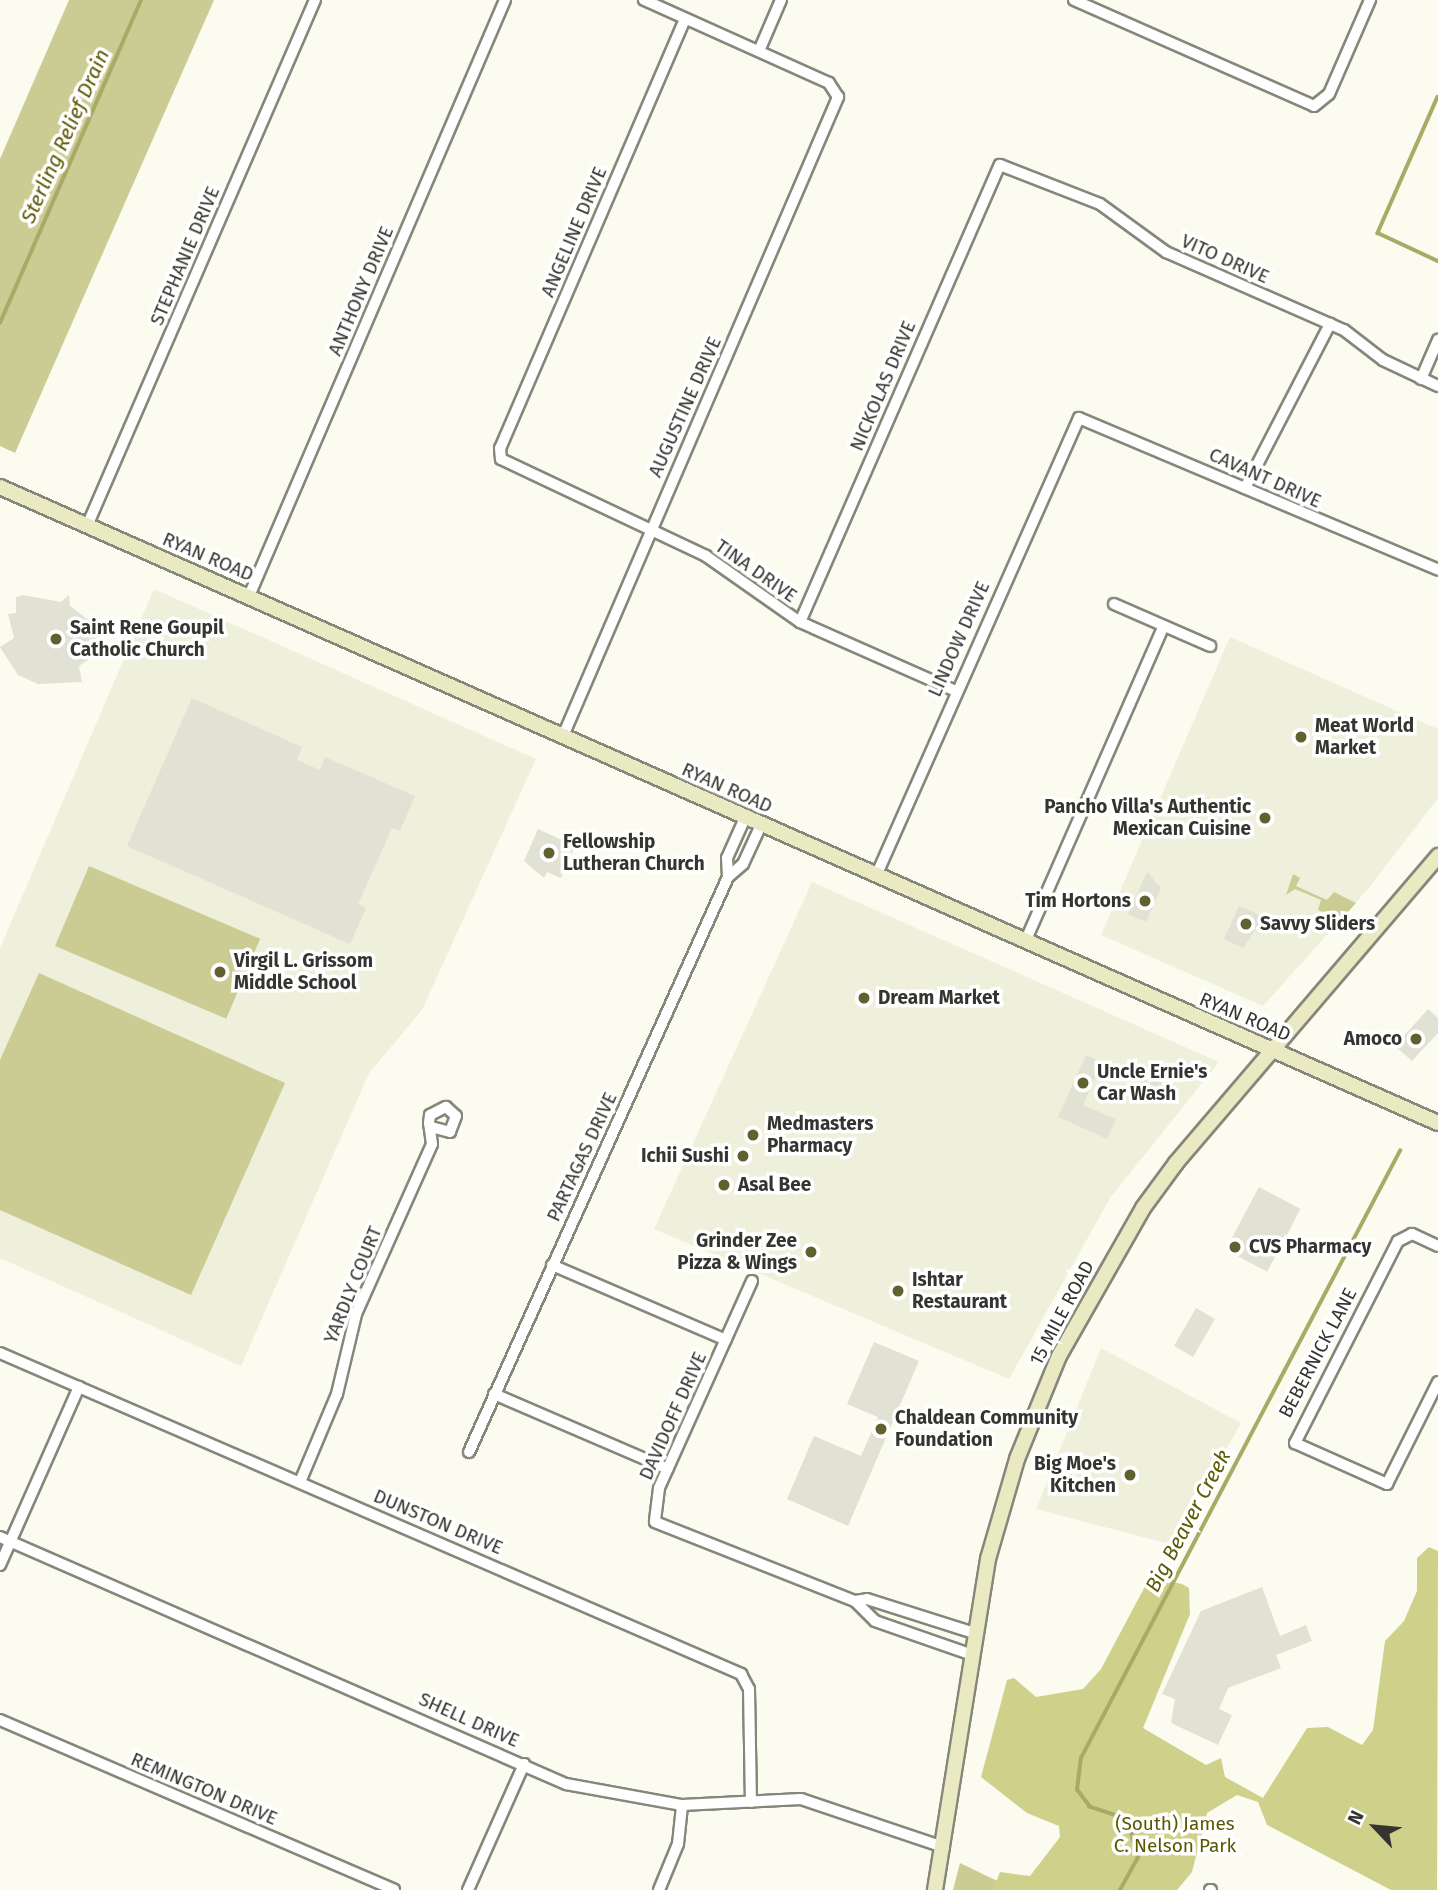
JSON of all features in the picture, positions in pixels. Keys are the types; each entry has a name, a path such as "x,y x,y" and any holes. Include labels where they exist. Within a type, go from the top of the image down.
{"main road":[{"name":"RYAN ROAD","path":"0,487 1438,1123"},
{"name":"15 MILE ROAD","path":"935,1890 944,1847 974,1633 1017,1460 1074,1327 1143,1208 1438,856"}],"street":[{"name":"STEPHANIE DRIVE","path":"87,526 315,0"},
{"name":"ANTHONY DRIVE","path":"249,596 505,0"},
{"path":"644,0 759,51 781,0"},
{"path":"1074,0 1319,105 1370,0"},
{"name":"ANGELINE DRIVE","path":"500,459 500,448 685,19"},
{"name":"AUGUSTINE DRIVE","path":"563,736 837,92 759,51"},
{"name":"VITO DRIVE","path":"1000,165 1100,205 1166,252 1330,324 1438,386"},
{"name":"NICKOLAS DRIVE","path":"800,622 1000,165"},
{"path":"1245,488 1330,324"},
{"path":"1422,379 1438,340"},
{"name":"CAVANT DRIVE","path":"1079,418 1438,570"},
{"name":"LINDOW DRIVE","path":"876,876 1079,418"},
{"name":"TINA DRIVE","path":"500,459 706,556 800,622 956,691"},
{"path":"1114,604 1210,646"},
{"path":"1025,942 1164,626"},
{"path":"728,877 727,858 746,818"},
{"path":"728,877 743,864 761,824"},
{"name":"PARTAGAS DRIVE","path":"469,1452 728,877"},
{"path":"432,1144 446,1134 457,1121 450,1109 433,1111 431,1127 446,1134"},
{"name":"YARDLY COURT","path":"300,1482 337,1394 351,1327 432,1144 431,1127"},
{"name":"BEBERNICK LANE","path":"1438,1246 1412,1234 1398,1241 1295,1443 1387,1484 1438,1382"},
{"path":"552,1265 726,1340"},
{"name":"DAVIDOFF DRIVE","path":"752,1281 668,1469 653,1511 658,1525 713,1540 855,1601 874,1621 970,1654"},
{"name":"DUNSTON DRIVE","path":"0,1353 741,1674 748,1689 751,1801"},
{"path":"0,1565 5,1539 79,1387"},
{"path":"494,1394 668,1469"},
{"name":"SHELL DRIVE","path":"5,1539 583,1789 682,1805 801,1798 944,1847"},
{"name":"DAVIDOFF DRIVE","path":"855,1601 867,1599 974,1633"},
{"name":"REMINGTON DRIVE","path":"0,1720 394,1890"},
{"path":"468,1890 524,1764"},
{"path":"659,1890 677,1844 682,1805"}],"shaded area":[{"name":"Virgil L. Grissom Middle School","path":"154,589 536,759 422,1010 369,1073 241,1366 0,1258 0,948"},
{"path":"1230,637 1438,729 1438,798 1368,889 1263,1006 1101,935"},
{"path":"812,882 1219,1062 1110,1198 1009,1379 654,1229"},
{"path":"1101,1348 1241,1423 1173,1545 1036,1509"}],"green space":[{"name":"Sterling Relief Drain","path":"69,0 214,0 15,453 0,446 0,159"},
{"path":"89,866 260,939 226,1019 55,946"},
{"path":"1293,874 1300,878 1296,886 1327,900 1334,892 1356,903 1341,920 1318,910 1321,900 1295,889 1286,895"},
{"path":"39,973 285,1083 191,1295 0,1210 0,1060"},
{"name":"(South) James C. Nelson Park","path":"1429,1547 1438,1551 1437,1890 1391,1890 1267,1825 1258,1802 1237,1795 1207,1813 1192,1872 1177,1890 993,1890 1000,1872 1030,1876 1060,1837 1059,1826 1027,1813 981,1777 1007,1680 1014,1678 1036,1697 1083,1689 1101,1669 1150,1577 1182,1584 1189,1588 1190,1614 1143,1728 1206,1765 1221,1758 1225,1777 1263,1798 1307,1728 1328,1727 1362,1745 1373,1730 1385,1641 1404,1621 1417,1591 1417,1558"},
{"path":"960,1863 1016,1890 953,1890"}],"building":[{"name":"Saint Rene Goupil Catholic Church","path":"23,595 61,602 69,595 70,606 100,629 98,653 79,666 82,682 38,684 18,675 0,647 14,638 8,614 16,613 16,597"},
{"name":"Virgil L. Grissom Middle School","path":"192,698 302,747 297,760 320,770 325,757 415,796 400,831 392,828 358,904 366,908 350,944 127,846"},
{"name":"Fellowship Lutheran Church","path":"538,829 575,846 561,878 547,872 544,878 524,861"},
{"name":"Tim Hortons","path":"1147,872 1161,888 1146,922 1128,914"},
{"name":"Savvy Sliders","path":"1239,906 1264,917 1243,948 1224,939"},
{"name":"Amoco","path":"1428,1009 1438,1018 1438,1033 1412,1061 1395,1046"},
{"name":"Uncle Ernie's Car Wash","path":"1086,1055 1102,1062 1083,1105 1116,1119 1107,1139 1058,1117"},
{"path":"1160,1064 1162,1096 1144,1098 1136,1074 1143,1074 1142,1065"},
{"name":"CVS Pharmacy","path":"1259,1187 1300,1209 1267,1272 1226,1250"},
{"path":"1196,1308 1215,1319 1193,1357 1174,1346"},
{"name":"Chaldean Community Foundation","path":"874,1342 919,1361 848,1526 787,1499 814,1436 861,1456 878,1417 847,1404"},
{"path":"1262,1587 1280,1636 1306,1625 1312,1641 1276,1655 1281,1668 1228,1688 1219,1709 1232,1715 1218,1745 1171,1723 1175,1699 1162,1694 1201,1611"}],"waterway":[{"name":"Sterling Relief Drain","path":"0,323 141,0"},
{"path":"1438,97 1378,233 1438,261"},
{"name":"Big Beaver Creek","path":"1120,1890 1138,1858 1130,1829 1120,1817 1090,1807 1077,1790 1081,1758 1400,1151"}],"place":[{"name":"Saint Rene Goupil Catholic Church","path":"56,639"},
{"name":"Meat World Market","path":"1301,737"},
{"name":"Pancho Villa's Authentic Mexican Cuisine","path":"1265,818"},
{"name":"Fellowship Lutheran Church","path":"549,853"},
{"name":"Tim Hortons","path":"1145,901"},
{"name":"Savvy Sliders","path":"1246,924"},
{"name":"Virgil L. Grissom Middle School","path":"220,972"},
{"name":"Dream Market","path":"864,998"},
{"name":"Amoco","path":"1416,1039"},
{"name":"Uncle Ernie's Car Wash","path":"1083,1083"},
{"name":"Medmasters Pharmacy","path":"753,1135"},
{"name":"Ichii Sushi","path":"743,1156"},
{"name":"Asal Bee","path":"724,1185"},
{"name":"CVS Pharmacy","path":"1235,1247"},
{"name":"Grinder Zee Pizza & Wings","path":"811,1252"},
{"name":"Ishtar Restaurant","path":"898,1291"},
{"name":"Chaldean Community Foundation","path":"881,1429"},
{"name":"Big Moe's Kitchen","path":"1130,1475"}]}
